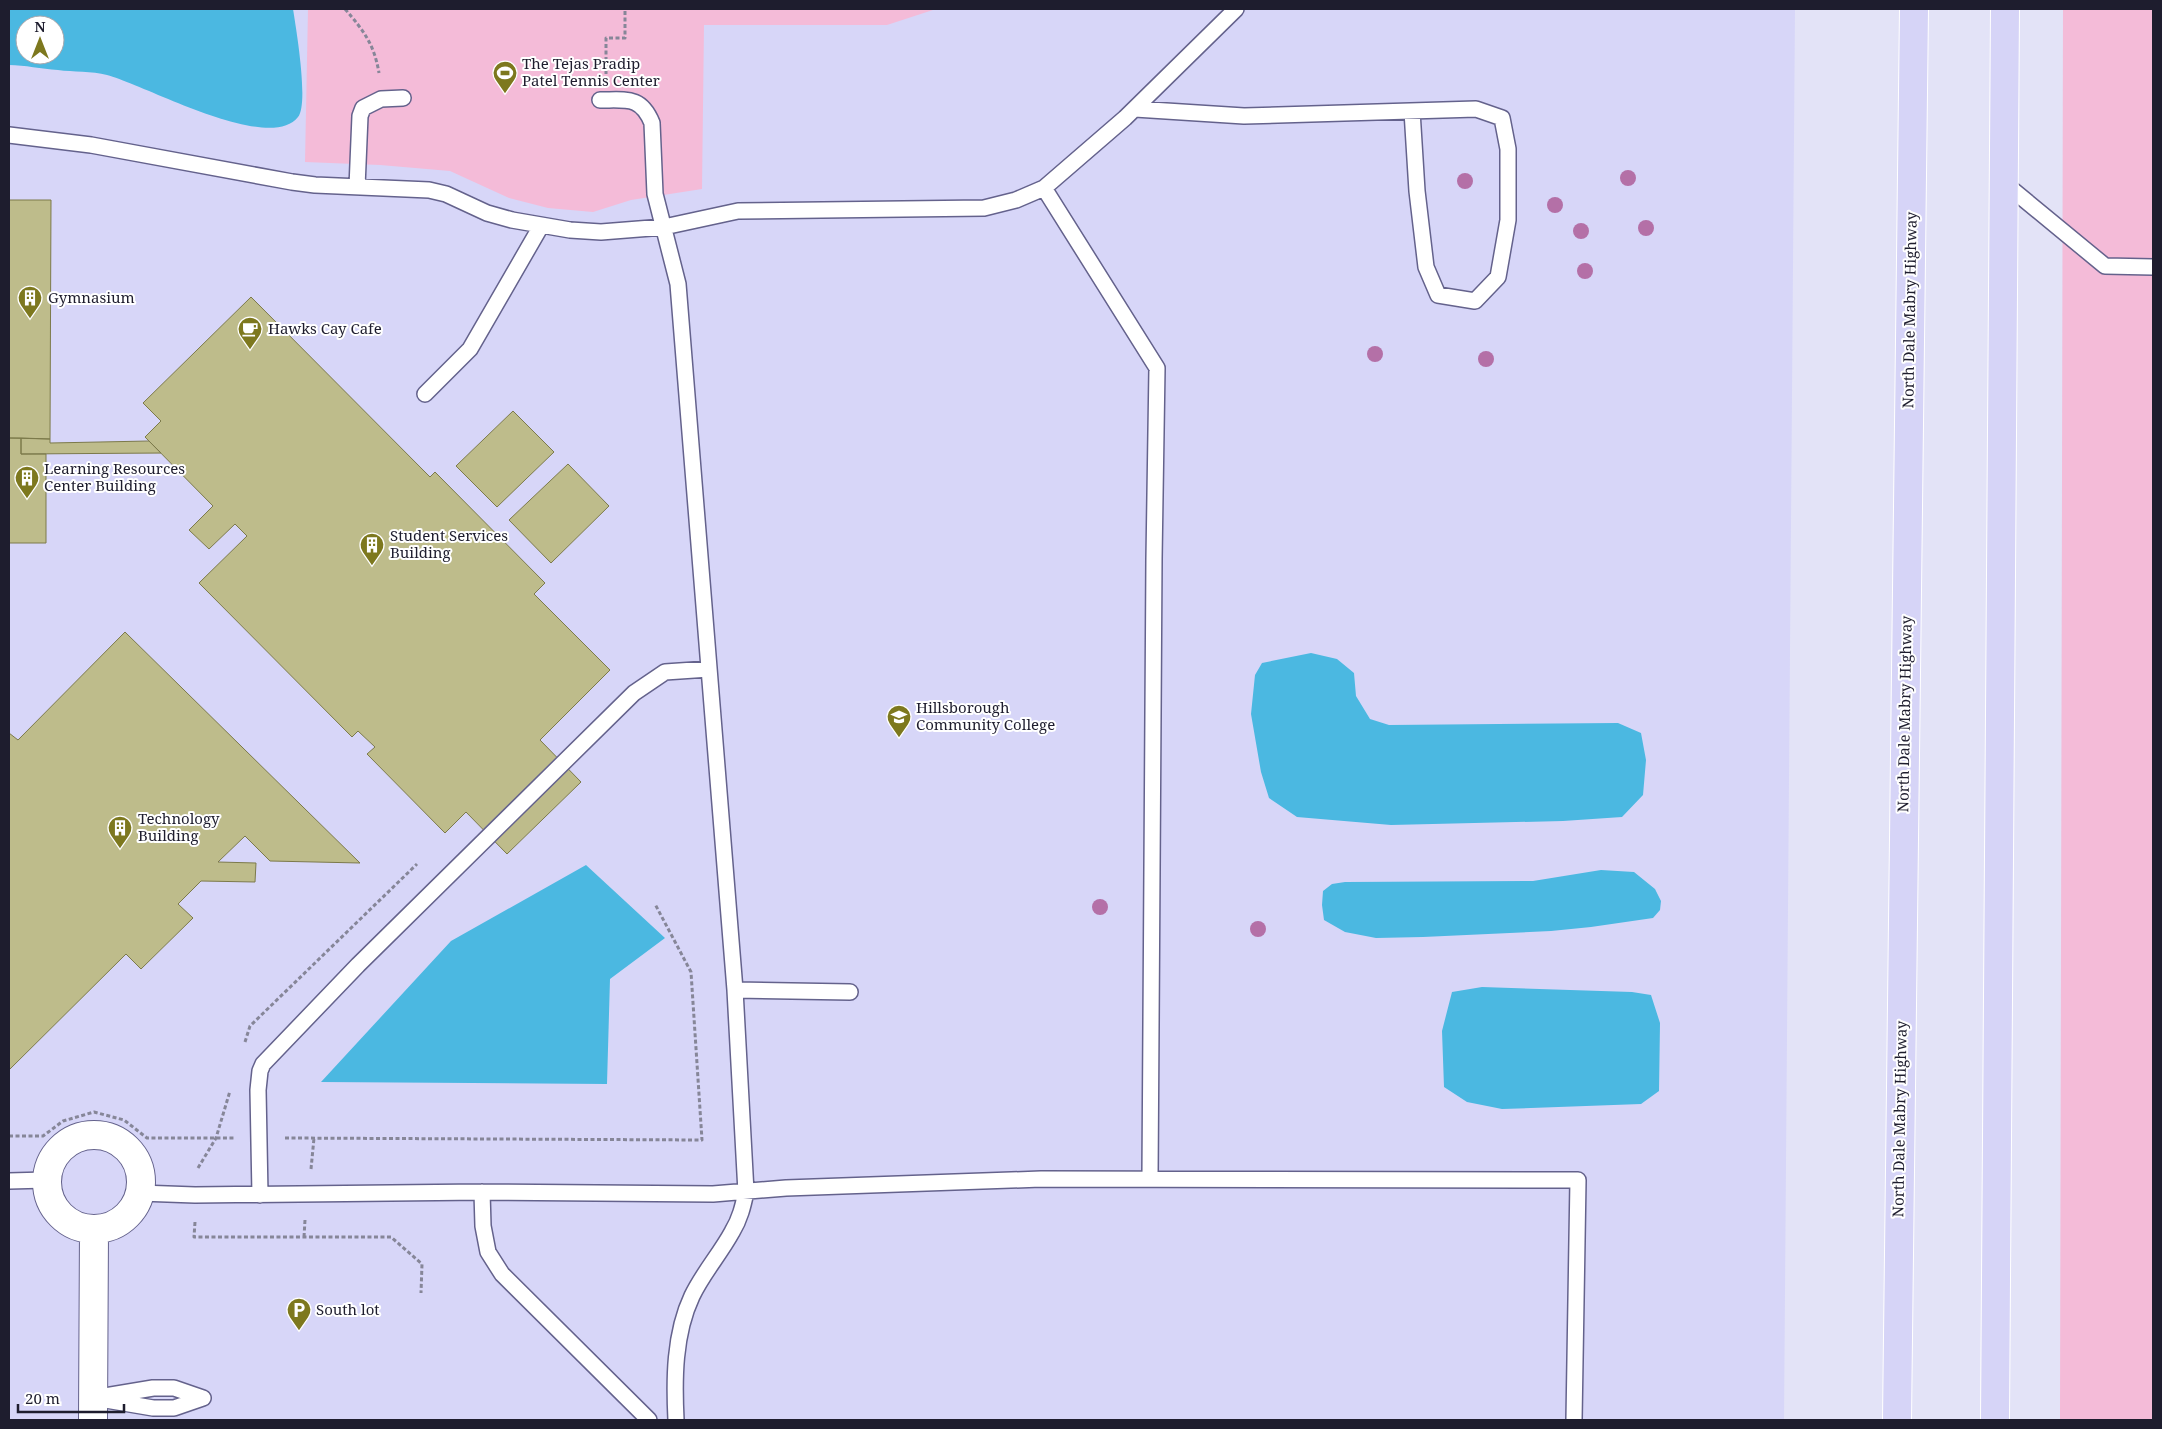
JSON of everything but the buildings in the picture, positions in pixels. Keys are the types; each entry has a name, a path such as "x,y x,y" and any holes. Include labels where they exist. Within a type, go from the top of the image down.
{"main road":[{"name":"North Dale Mabry Highway","path":"1897,1420 1914,9"},
{"path":"1995,1420 2005,9"}],"street":[{"path":"98,1135 113,1139 127,1148 136,1161 141,1176 140,1193 134,1207 124,1220 109,1227 94,1230 78,1227 65,1220 55,1209 48,1195 46,1180 49,1165 63,1147 83,1136 98,1135"},
{"path":"94,1230 94,1409"}],"lane":[{"path":"9,135 91,145 292,182 429,190 446,194 487,213 541,226 602,232 664,227 738,211 984,208 1016,200 1044,188 1135,109 1236,9"},
{"path":"357,187 360,116 363,108 381,99 403,98"},
{"path":"603,100 634,101 642,105 648,113 652,123 655,194 678,284 735,990 746,1192 741,1214 732,1232 700,1280 682,1323 676,1376 676,1420"},
{"path":"1135,109 1244,116 1412,111 1476,110 1502,118 1508,149 1508,220 1498,277 1475,301 1438,295 1426,267 1417,191 1412,111"},
{"path":"2003,182 2105,266 2153,267"},
{"path":"1044,188 1157,368 1150,1179"},
{"path":"424,394 470,349 541,226"},
{"path":"260,1195 258,1090 260,1071 263,1064 365,958 634,693 666,672 709,669"},
{"path":"735,990 850,992"},
{"path":"140,1193 260,1195 482,1192 713,1194 786,1188 1041,1179 1578,1180 1574,1420"},
{"path":"9,1181 46,1180"},
{"path":"482,1192 483,1226 488,1252 502,1274 649,1420"},
{"path":"154,1388 174,1388 203,1398 174,1408 94,1409 154,1388"}],"path":[{"path":"346,9 364,32 372,46 378,68 381,99"},
{"path":"603,100 606,38 625,38 625,9"},
{"path":"278,1138 702,1140 692,972 654,904"},
{"path":"9,1136 43,1136 63,1120 94,1112 124,1120 147,1138 240,1138"},
{"path":"310,1175 314,1138"},
{"path":"195,1216 194,1237 391,1237 422,1264 421,1293"},
{"path":"304,1237 306,1216"}],"shaded area":[{"name":"Hillsborough Community College","path":"9,9 1795,9 1784,1420 9,1420"},
{"name":"The Tejas Pradip Patel Tennis Center","path":"308,9 936,9 887,25 704,25 702,189 631,200 593,212 548,208 509,198 450,171 380,165 305,162"},
{"path":"2063,9 2153,9 2153,1420 2060,1420"}],"water":[{"path":"9,9 293,9 301,65 301,109 298,117 283,126 261,127 235,123 206,114 107,75 9,65"},
{"path":"1311,653 1337,659 1354,673 1356,696 1370,719 1389,725 1618,723 1641,733 1646,760 1643,795 1622,817 1563,821 1391,825 1297,817 1269,798 1261,772 1251,714 1255,675 1262,663"},
{"path":"586,865 665,938 610,979 607,1084 321,1082 451,941"},
{"path":"1601,870 1634,872 1655,889 1661,901 1660,910 1653,918 1591,927 1551,931 1423,937 1376,938 1345,932 1324,920 1323,891 1332,884 1345,882 1533,881"},
{"path":"1482,987 1632,992 1651,995 1660,1023 1659,1091 1641,1104 1502,1109 1467,1102 1444,1087 1442,1031 1452,992"}],"place":[{"name":"The Tejas Pradip Patel Tennis Center","path":"505,94"},
{"name":"Gymnasium","path":"30,319"},
{"name":"Hawks Cay Cafe","path":"250,350"},
{"name":"Learning Resources Center Building","path":"27,499"},
{"name":"Student Services Building","path":"372,566"},
{"name":"Hillsborough Community College","path":"899,738"},
{"name":"Technology Building","path":"120,849"},
{"name":"South lot","path":"299,1331"}]}
